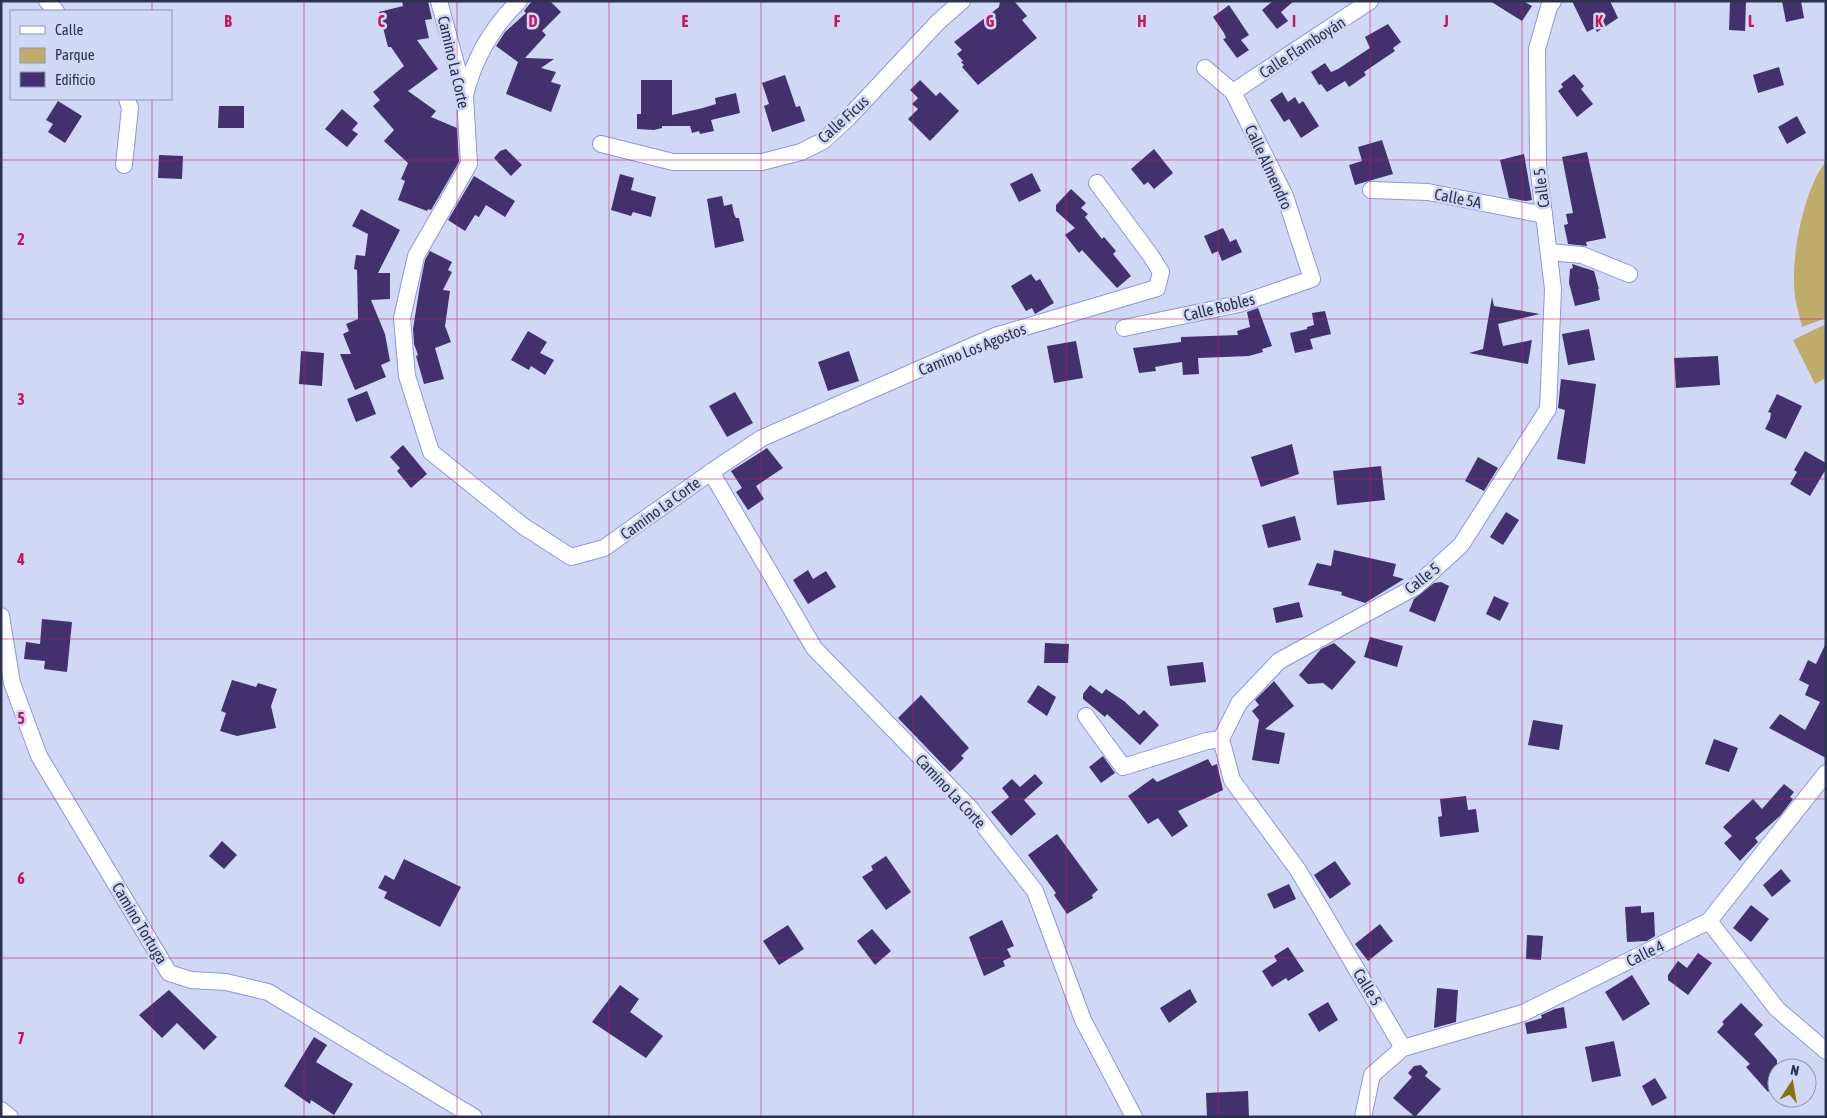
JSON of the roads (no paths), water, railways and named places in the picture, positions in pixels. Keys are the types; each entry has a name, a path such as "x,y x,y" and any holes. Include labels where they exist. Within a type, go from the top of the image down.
{"street":[{"name":"Camino La Corte","path":"439,1 465,97 469,164 416,256 402,318 406,376 431,452 522,526 570,557 604,548 711,472 814,648 970,808 1035,890 1083,1020 1134,1117"},
{"path":"465,97 472,70 486,42 502,18 520,1"},
{"name":"Calle Ficus","path":"601,144 673,162 762,162 801,152 823,141 848,118 938,22 962,1"},
{"name":"Calle Flamboyán","path":"1233,92 1370,1"},
{"name":"Calle 5","path":"1403,1048 1298,870 1232,780 1220,739 1239,703 1279,661 1415,587 1461,545 1548,409 1553,289 1538,165 1536,49 1549,7 1553,1"},
{"name":"Calle Almendro","path":"1205,68 1233,92 1285,196 1312,279"},
{"path":"124,165 130,108 127,100"},
{"name":"Camino Los Agostos","path":"711,472 762,438 996,336 1157,288 1161,272 1152,256 1098,183"},
{"name":"Calle 5A","path":"1371,190 1428,192 1544,215"},
{"path":"1549,252 1582,255 1629,274"},
{"name":"Calle Robles","path":"1124,328 1238,304 1312,279"},
{"name":"Camino Tortuga","path":"1,617 12,683 39,756 169,973 191,980 226,982 268,992 474,1117"},
{"path":"1086,716 1122,767 1207,741 1220,739"},
{"name":"Calle 4","path":"1403,1048 1523,1013 1709,921 1826,773"},
{"path":"1709,921 1777,1009 1826,1052"},
{"path":"1363,1117 1372,1075 1403,1048"},
{"path":"1,1110 10,1117"}]}
